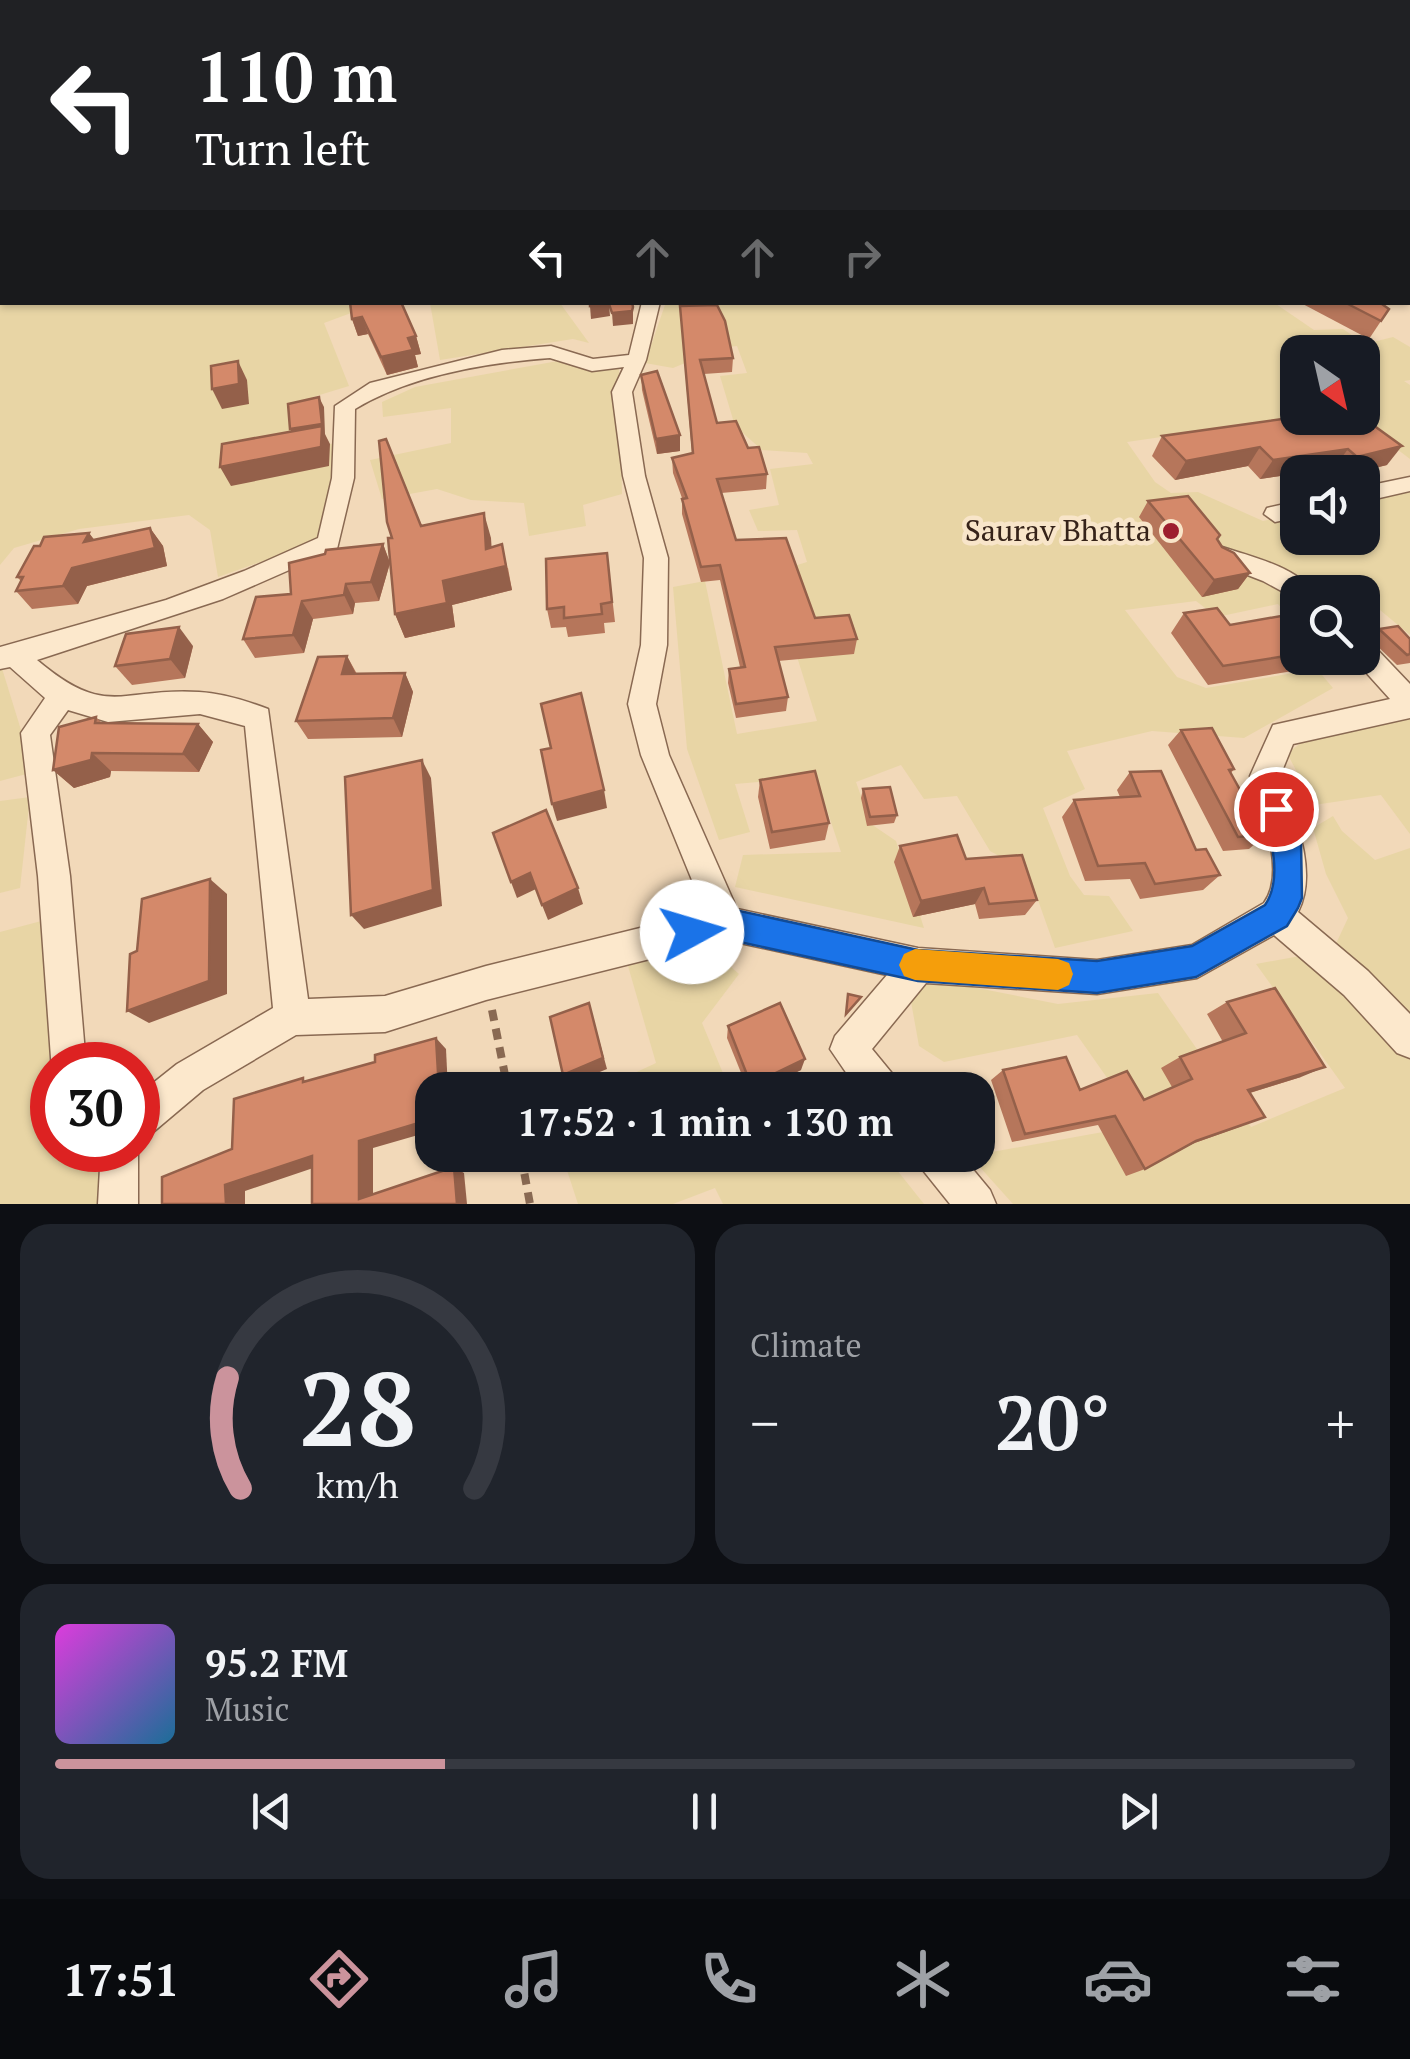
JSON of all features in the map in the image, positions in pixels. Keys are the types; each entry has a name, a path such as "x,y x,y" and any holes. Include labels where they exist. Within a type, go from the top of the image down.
{"street":[{"path":"650,305 637,360 622,392 634,476 656,558 654,645 642,704 655,755 726,924"},
{"path":"8,657 172,607 329,543 343,478 345,406 377,387 502,356 551,352 592,365 637,360"},
{"path":"1380,491 1410,484"},
{"path":"1222,556 1280,580"},
{"path":"8,657 62,697 108,710 200,703 258,717 292,1016"},
{"path":"160,1102 190,1078 292,1016 385,1014 486,983 726,924 918,965 1097,977 1196,961 1276,915 1288,898 1286,842 1265,776 1283,734 1410,704 1380,670"},
{"path":"62,697 35,734 54,876 66,1042"},
{"path":"1276,915 1356,983 1410,1040"},
{"path":"867,1072 848,1049 918,965"},
{"path":"118,1204 120,1172"},
{"path":"950,1172 976,1204"}],"path":[{"path":"486,983 504,1072"},
{"path":"524,1172 530,1204"}],"shaded area":[{"path":"0,305 373,305 324,323 349,386 313,397 294,417 315,448 350,439 320,541 218,577 210,530 189,515 79,529 14,548 0,565"},
{"path":"430,305 561,305 589,343 573,339 440,360"},
{"path":"665,305 1277,305 1314,330 1343,329 1352,335 1280,335 1280,423 1257,423 1127,442 1155,482 1171,493 1198,492 1263,521 1280,517 1280,555 1380,555 1380,496 1410,490 1410,635 1380,610 1380,575 1280,575 1280,606 1217,617 1196,601 1125,610 1177,677 1206,688 1282,675 1322,675 1333,688 1244,738 1152,731 1067,751 1085,789 1043,808 1070,876 1084,895 1109,896 1133,931 1055,948 1028,872 990,851 957,796 924,799 901,765 856,782 871,824 896,841 924,928 735,887 743,855 841,852 816,777 735,784 750,832 719,840 687,749 673,587 705,581 737,734 817,721 771,573 807,562 797,530 758,531 749,510 779,505 770,469 813,464 807,453 762,450 735,426 720,376 747,373 737,346 701,350 690,361 673,368 645,363"},
{"path":"1393,337 1410,347 1410,380 1404,381 1410,385 1410,459 1378,435 1380,340"},
{"path":"569,359 619,364 622,494 583,505 586,526 529,536 524,503 471,500 437,489 382,499 370,460 451,443 451,408 383,417 382,402 415,387"},
{"path":"0,662 34,772 0,781"},
{"path":"1410,714 1410,834 1381,795 1314,805 1287,753 1320,730"},
{"path":"30,797 20,888 0,893 0,801"},
{"path":"1333,816 1342,831 1375,860 1410,848 1410,1204 1013,1204 984,1172 995,1172 995,1151 1114,1130 1110,1082 1077,1035 944,1062 919,1046 906,974 1058,1004 1158,993 1251,1127 1345,1088 1256,964 1333,950 1348,918 1326,874 1313,828"},
{"path":"45,920 49,1042 30,1042 30,1172 127,1172 125,1204 0,1204 0,932"},
{"path":"706,945 739,974 702,1023 722,1072 637,1072 656,1063 628,966"},
{"path":"568,1172 899,1172 924,1204 723,1204 715,1188 673,1204 578,1204"}],"building":[{"path":"350,305 402,305 416,336 408,338 413,350 381,357 362,317 352,319"},
{"path":"609,305 633,305 632,311 612,313"},
{"path":"717,305 725,321 733,358 700,360 717,423 736,421 748,448 759,447 767,474 717,479 736,540 786,538 815,618 849,615 857,639 775,647 788,697 736,704 729,669 745,667 720,565 701,567 682,499 687,498 672,458 693,453 680,306"},
{"path":"1350,305 1383,305 1389,309 1381,321"},
{"path":"238,361 239,384 212,389 211,366"},
{"path":"657,371 680,435 656,439 641,375"},
{"path":"319,397 322,424 290,429 288,404"},
{"path":"1280,419 1280,435 1380,435 1380,430 1402,446 1365,455 1355,455 1348,449 1280,455 1280,459 1273,460 1260,447 1186,461 1162,436"},
{"path":"322,426 321,447 220,467 222,444"},
{"path":"386,439 421,526 484,513 486,549 502,544 506,566 443,581 447,603 395,614 388,538 392,538 379,441"},
{"path":"1188,496 1220,535 1217,539 1222,547 1234,553 1250,573 1214,580 1148,501"},
{"path":"150,528 155,548 72,568 63,586 16,591 23,577 17,577 34,546 40,546 44,537 89,533 84,542"},
{"path":"383,544 371,582 346,584 344,595 302,601 293,635 243,639 256,597 291,594 289,563 325,554 326,550"},
{"path":"607,553 612,602 601,604 602,614 564,618 564,607 547,609 546,559"},
{"path":"1217,608 1230,625 1280,616 1280,657 1223,666 1184,613"},
{"path":"1398,626 1410,639 1410,654 1407,655 1380,629"},
{"path":"179,627 170,659 115,666 126,634"},
{"path":"347,656 342,674 405,673 393,718 296,721 318,657"},
{"path":"581,693 604,790 552,804 541,750 551,748 541,704"},
{"path":"96,717 95,723 198,724 183,754 92,753 91,760 53,770 59,727"},
{"path":"1212,728 1234,769 1229,770 1265,835 1238,837 1181,730"},
{"path":"422,760 433,890 351,915 345,777"},
{"path":"815,771 829,823 772,832 760,780"},
{"path":"1161,771 1196,850 1206,849 1220,875 1155,884 1145,863 1098,866 1074,800 1140,796 1130,772"},
{"path":"890,787 897,815 870,817 863,789"},
{"path":"546,810 578,888 542,905 530,873 511,882 493,833"},
{"path":"957,835 966,859 1022,855 1037,900 989,904 984,888 921,901 900,846"},
{"path":"210,879 209,981 127,1011 130,954 137,951 142,899"},
{"path":"1275,988 1325,1067 1248,1090 1265,1117 1196,1141 1145,1169 1115,1116 1025,1134 1003,1070 1066,1057 1080,1090 1127,1071 1144,1100 1192,1079 1180,1057 1246,1033 1227,1002"},
{"path":"848,994 861,997 846,1014"},
{"path":"589,1003 603,1058 562,1072 550,1017"},
{"path":"780,1003 805,1059 778,1072 746,1072 728,1026"},
{"path":"436,1038 438,1072 415,1072 415,1124 359,1141 359,1199 439,1172 454,1172 457,1204 312,1204 312,1156 225,1185 226,1204 162,1204 162,1177 232,1149 234,1099 375,1062 375,1055"}],"slow traffic":[{"path":"915,965 1058,974"}],"place":[{"name":"Saurav Bhatta","path":"1171,531"}],"route":[{"path":"692,932 726,924 918,965 1097,977 1196,961 1276,915 1288,898 1286,842 1276,809"}]}
